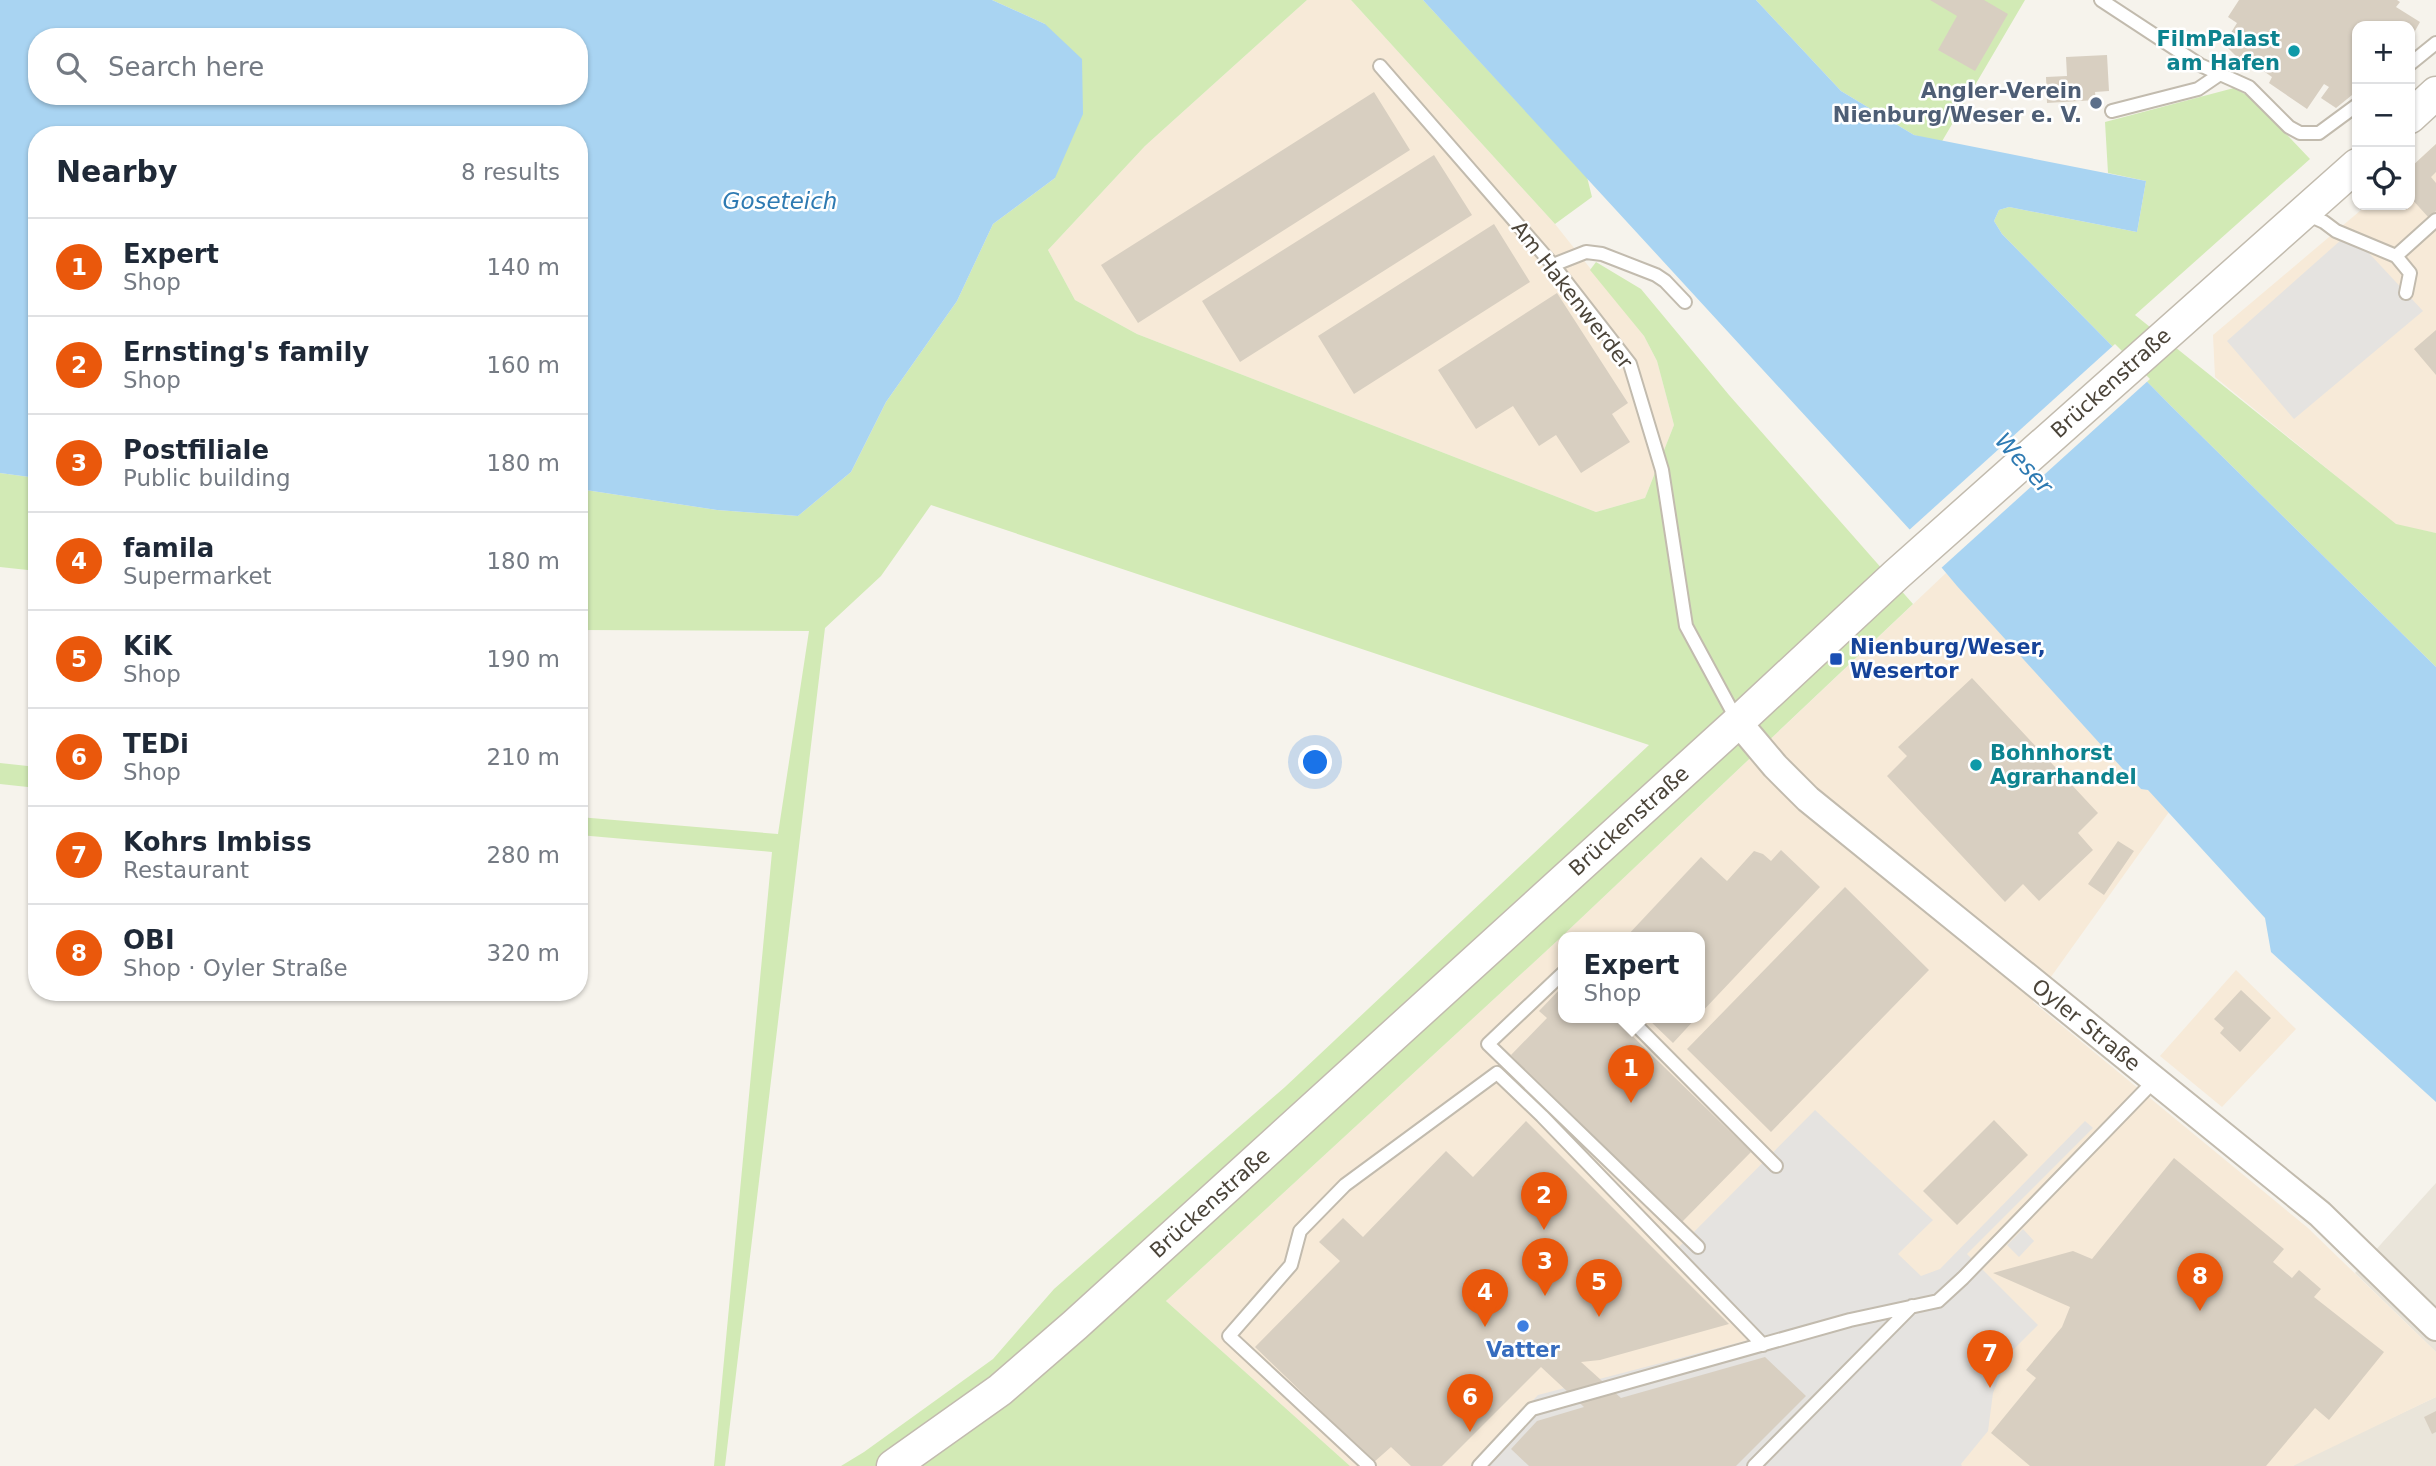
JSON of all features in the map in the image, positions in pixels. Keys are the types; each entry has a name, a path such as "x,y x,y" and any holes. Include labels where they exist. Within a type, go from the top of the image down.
{"street":[{"path":"2415,112 2436,93"},
{"name":"Brückenstraße","path":"893,1466 1000,1390 1075,1325 1896,575 2352,170"},
{"name":"Oyler Straße","path":"1738,722 1775,766 1808,799 2320,1214 2436,1327"}],"lane":[{"path":"2101,0 2200,65 2249,87 2289,127 2300,133 2319,133 2352,109"},
{"path":"2415,60 2436,44"},
{"name":"Am Hakenwerder","path":"1380,66 1553,265 1630,364 1662,470 1686,626 1738,722"},
{"path":"2112,111 2198,89 2220,74"},
{"path":"2304,213 2336,231 2396,256 2410,273 2406,293"},
{"path":"2396,256 2436,220"},
{"path":"1553,265 1586,251 1602,254 1656,275 1685,302"},
{"path":"1558,978 1488,1044 1698,1247"},
{"path":"1634,1023 1776,1166"},
{"path":"1369,1466 1229,1336 1291,1265 1300,1231 1345,1185 1497,1073 1542,1116 1763,1345"},
{"path":"1479,1466 1532,1409 1850,1320 1938,1301 2155,1080"},
{"path":"1754,1466 1912,1306"}],"shaded area":[{"path":"1307,0 1351,0 1555,224 1644,336 1657,361 1674,425 1645,498 1596,512 1137,334 1075,300 1048,250 1145,146"},
{"path":"2436,144 2436,533 2396,525 2215,377 2213,335 2361,210 2415,210 2415,163"},
{"path":"2341,240 2366,250 2423,311 2294,419 2227,341"},
{"path":"1946,573 2141,789 2148,789 2169,812 2033,1002 2308,1228 2436,1352 2436,1397 2293,1466 1350,1466 1166,1301 1558,940 1558,1023 1705,1023 1705,932 1567,932"},
{"path":"2236,970 2296,1029 2222,1107 2160,1056"},
{"path":"1815,1110 1933,1220 1898,1254 1921,1276 1940,1269 2085,1121 2093,1128 1967,1254 2038,1325 2009,1354 1993,1393 1988,1431 1962,1466 1470,1466 1538,1395 1764,1336 1678,1248"},
{"path":"2436,1183 2436,1352 2355,1273"},
{"path":"2023,1229 2034,1241 2019,1257 2007,1245"},
{"path":"2436,1397 2436,1466 2293,1466 2294,1464"}],"green space":[{"path":"992,0 1307,0 1145,146 1048,250 1075,300 1137,334 1596,512 1645,498 1674,425 1657,361 1644,336 1590,270 1596,262 1641,289 1729,395 1913,604 1567,932 1558,932 1557,941 1166,1301 1350,1466 841,1466 993,1359 1054,1289 1285,1087 1649,745 931,505 881,576 825,628 725,1466 714,1466 772,852 588,836 588,818 778,834 809,631 588,630 588,490 717,510 798,516 851,472 886,402 957,301 993,224 1055,178 1045,24"},
{"path":"1351,0 1423,0 1587,177 1592,197 1555,224"},
{"path":"1756,0 2025,0 1941,143 1914,135 1841,91"},
{"path":"2234,88 2252,98 2310,159 2135,315 2396,524 2436,533 2436,667 2171,406 2002,234 1994,221 1999,210 2009,207 2137,232 2146,181 2108,173 2105,122"},
{"path":"0,473 28,477 28,570 0,567"},
{"path":"0,763 28,766 28,787 0,784"}],"water":[{"name":"Goseteich","path":"0,0 992,0 1045,24 1082,59 1083,114 1055,178 993,224 957,301 886,402 851,472 798,516 717,510 588,490 588,126 28,126 28,477 0,473"},
{"name":"Weser","path":"1423,0 1756,0 1841,91 1914,135 2146,181 2137,232 2009,207 1999,210 1994,221 2002,234 2171,406 2436,667 2436,1102 2271,952 2265,918 2148,790 2141,789 1957,586 1911,531"}],"pier":[{"path":"2115,344 2150,379 1939,570 1907,532"}],"building":[{"path":"1930,0 1984,0 2008,14 1975,71 1938,50 1957,16"},
{"name":"FilmPalast am Hafen","path":"2239,0 2397,0 2400,2 2396,7 2420,22 2415,31 2415,21 2352,21 2352,95 2336,108 2321,98 2329,87 2324,84 2307,109 2269,83 2272,77 2238,58 2224,44 2237,23 2228,17"},
{"path":"2107,55 2109,91 2095,92 2096,100 2047,103 2046,77 2067,76 2066,57"},
{"path":"1374,92 1410,150 1138,323 1101,265"},
{"path":"2436,144 2436,172 2431,177 2436,183 2436,211 2429,218 2415,203 2415,163"},
{"path":"1434,155 1472,215 1240,362 1202,301"},
{"path":"1494,224 1530,282 1354,394 1318,336"},
{"path":"1557,293 1628,403 1612,414 1630,442 1581,473 1556,435 1539,446 1513,406 1476,429 1438,370"},
{"path":"2436,330 2436,375 2414,349"},
{"name":"Bohnhorst Agrarhandel","path":"1972,678 2098,813 2078,833 2093,850 2039,901 2023,884 2005,902 1887,776 1907,756 1898,747"},
{"path":"2118,841 2134,851 2104,895 2088,884"},
{"path":"1781,850 1820,887 1705,1009 1705,932 1631,932 1701,857 1727,881 1754,851 1771,861"},
{"path":"1845,887 1929,970 1771,1132 1687,1049"},
{"path":"2241,990 2271,1018 2240,1052 2220,1033 2224,1028 2214,1019"},
{"path":"1558,991 1558,1023 1619,1023 1751,1152 1682,1222 1511,1055 1547,1018 1539,1011"},
{"path":"1652,1023 1691,1023 1673,1043"},
{"path":"1994,1120 2028,1155 1957,1225 1923,1191"},
{"path":"1526,1121 1729,1324 1600,1360 1581,1362 1621,1398 1765,1357 1806,1396 1736,1466 1529,1466 1511,1449 1537,1421 1584,1407 1541,1367 1442,1466 1411,1466 1391,1447 1374,1462 1255,1347 1340,1261 1319,1242 1343,1218 1363,1237 1446,1151 1473,1177"},
{"path":"2174,1158 2284,1249 2273,1262 2292,1278 2299,1270 2321,1289 2314,1297 2384,1352 2329,1420 2315,1408 2266,1466 2030,1466 1991,1433 2036,1378 2026,1370 2062,1327 2070,1307 1993,1273 2073,1251 2092,1259"},
{"path":"2436,1411 2436,1432 2432,1434 2424,1417"}],"place":[{"name":"FilmPalast am Hafen","path":"2294,51"},
{"name":"Angler-Verein Nienburg/Weser e. V.","path":"2096,103"},
{"name":"Nienburg/Weser, Wesertor","path":"1836,659"},
{"name":"Bohnhorst Agrarhandel","path":"1976,765"},
{"name":"Expert","path":"1631,1103"},
{"name":"Ernsting's family","path":"1544,1230"},
{"name":"Postfiliale","path":"1545,1296"},
{"name":"OBI","path":"2200,1311"},
{"name":"KiK","path":"1599,1317"},
{"name":"Vatter","path":"1523,1326"},
{"name":"famila","path":"1485,1327"},
{"name":"Kohrs Imbiss","path":"1990,1388"},
{"name":"TEDi","path":"1470,1432"}]}
